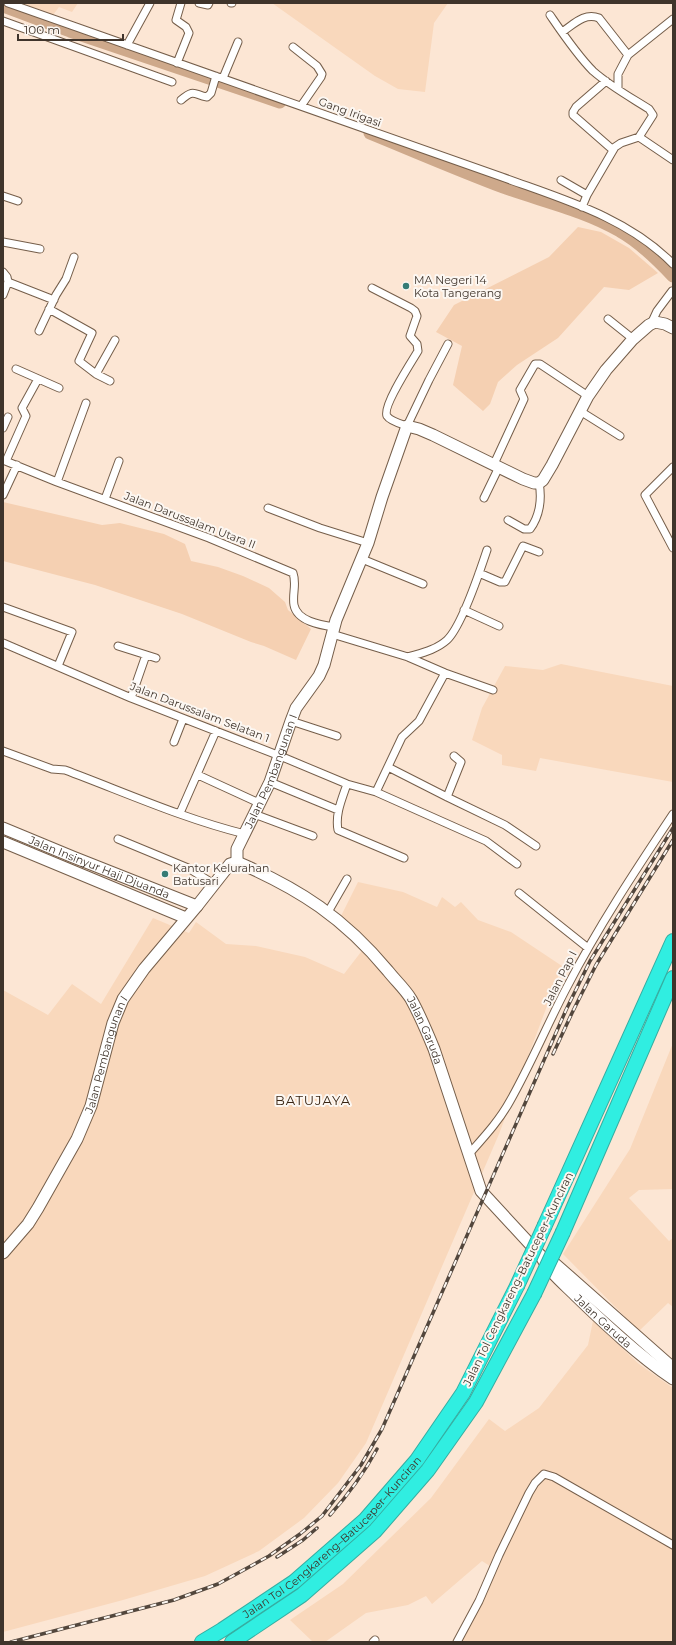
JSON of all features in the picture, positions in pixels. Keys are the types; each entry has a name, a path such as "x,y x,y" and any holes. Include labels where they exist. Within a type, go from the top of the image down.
{"highway":[{"name":"Jalan Tol Cengkareng–Batuceper–Kunciran","path":"202,1642 294,1582 365,1520 417,1460 463,1393 545,1226 673,941"},
{"name":"Jalan Tol Cengkareng–Batuceper–Kunciran","path":"232,1642 302,1595 375,1531 428,1470 476,1402 534,1294 563,1232 673,978"}],"street":[{"name":"Gang Irigasi","path":"8,3 218,78 502,176 582,207 622,225 643,238 672,261"},
{"path":"127,45 150,3"},
{"path":"178,63 189,33 186,27 176,20 181,3"},
{"path":"199,3 204,6 208,5 209,3"},
{"path":"550,15 593,70 606,81 652,112 652,118 639,137 621,143 613,150 587,195 582,207"},
{"path":"562,32 584,16 594,16 599,18 628,55"},
{"path":"618,89 618,74 628,55 673,20"},
{"path":"3,21 172,82"},
{"path":"181,100 188,94 196,92 207,97 238,42"},
{"path":"293,47 317,66 322,74 301,106"},
{"path":"606,81 576,108 573,115 613,150"},
{"path":"639,137 673,160"},
{"path":"561,180 587,195"},
{"path":"3,196 18,201"},
{"path":"3,242 40,249"},
{"path":"39,331 49,309 66,279 74,257"},
{"path":"3,272 7,277 8,282 3,295"},
{"path":"8,282 54,300"},
{"path":"372,288 411,308 417,314 417,320 410,336 417,344 418,350 386,412 391,420 433,435 534,483 539,483 543,480 588,396 606,370 633,339 651,324 657,311 672,291"},
{"path":"49,309 92,333 79,361 96,374 110,382"},
{"path":"608,319 633,339"},
{"path":"651,324 660,322 673,328"},
{"path":"96,374 115,340"},
{"path":"407,426 448,344"},
{"path":"484,498 524,399 520,390 535,364 540,364 588,396"},
{"path":"16,369 59,388"},
{"path":"4,460 26,416 22,408 38,379"},
{"path":"57,482 86,403"},
{"path":"580,411 620,436"},
{"path":"3,428 8,417"},
{"name":"Jalan Pembangunan I","path":"3,1253 28,1224 77,1140 91,1106 113,1023 123,999 144,969 230,864 237,862 238,849 270,782 296,708 319,676 324,665 340,607 368,543 382,497 407,426"},
{"name":"Jalan Darussalam Utara II","path":"4,460 57,482 209,538 293,573 296,579 294,605 299,614 315,624 333,631"},
{"path":"105,499 119,461"},
{"path":"3,495 17,465"},
{"path":"673,467 645,495 670,536 673,548"},
{"path":"508,520 524,529 530,529 539,506 541,492 539,483"},
{"path":"268,508 320,528 368,543"},
{"path":"479,573 500,582 506,582 523,546 539,552"},
{"path":"408,657 438,646 448,639 464,610 487,550"},
{"path":"362,559 423,584"},
{"path":"3,607 72,632 58,666"},
{"path":"464,610 499,626"},
{"path":"333,631 408,657 445,673 493,690"},
{"name":"Jalan Darussalam Selatan 1","path":"3,643 183,719 280,756 347,784 376,792 486,841 517,864"},
{"path":"118,646 156,658"},
{"path":"131,698 146,655"},
{"path":"376,792 402,737 419,721 445,673"},
{"path":"174,742 183,719"},
{"path":"291,721 337,736"},
{"path":"180,813 198,775 216,731"},
{"path":"3,751 52,768 65,770 180,813 225,829 245,834"},
{"path":"447,797 461,762 454,756"},
{"path":"388,767 505,825 536,846"},
{"path":"198,775 259,804"},
{"path":"270,782 338,810"},
{"path":"347,784 338,810 338,830 404,858"},
{"path":"254,814 313,836"},
{"name":"Jalan Pap I","path":"469,1154 497,1121 509,1102 566,988 588,948 621,892 673,814"},
{"name":"Jalan Insinyur Haji Djuanda","path":"3,828 73,858 197,906"},
{"path":"118,839 188,868 214,884"},
{"name":"Jalan Insinyur Haji Djuanda","path":"3,842 186,918"},
{"name":"Jalan Garuda","path":"237,862 274,878 305,896 341,922 373,954 410,998 434,1049 482,1191 541,1256 553,1262 598,1309 665,1366 673,1379"},
{"path":"328,912 347,879"},
{"path":"519,893 588,948"},
{"path":"458,1642 479,1601 529,1493 535,1483 544,1474 554,1477 673,1545"}],"shaded area":[{"path":"22,3 78,3 72,12 59,7 53,15"},
{"path":"272,3 448,3 434,23 425,92 398,89 375,76"},
{"path":"578,227 601,232 629,248 658,273 629,290 604,287 558,338 517,365 498,382 490,404 483,411 453,385 462,346 436,332 454,305 549,257"},
{"path":"3,502 102,525 120,523 164,534 185,544 191,561 218,567 269,588 285,602 288,610 311,629 296,660 182,614 95,585 3,561"},
{"path":"561,664 673,686 673,782 540,758 536,771 502,765 502,755 472,740 482,708 505,666 543,670"},
{"path":"358,882 403,892 437,907 442,897 455,907 461,902 478,920 511,932 562,966 499,1134 366,1443 338,1483 304,1518 259,1551 205,1576 123,1600 3,1632 3,990 48,1015 72,984 101,1004 153,918 189,933 196,922 226,944 256,946 305,957 344,974 364,948 339,920"},
{"path":"673,1043 673,1189 639,1190 629,1198 669,1241 673,1238 673,1307 668,1303 639,1331 563,1254 630,1149"},
{"path":"593,1321 639,1364 673,1388 673,1642 459,1642 493,1568 482,1561 432,1604 426,1596 408,1605 366,1613 325,1642 313,1642 290,1620 343,1584 431,1498 489,1419 505,1431 539,1408 588,1345"}],"waterway":[{"path":"3,6 70,31 280,102"},
{"path":"370,133 503,187 592,217 627,235 654,257 673,276"}],"railway":[{"path":"11,1642 174,1600 218,1584 269,1556 322,1516 361,1465 382,1429 566,1010 590,961 673,828"},
{"path":"553,1054 596,965 673,840"},
{"path":"330,1515 355,1484 377,1449"},
{"path":"277,1557 303,1540 317,1528"}],"place":[{"name":"MA Negeri 14 Kota Tangerang","path":"406,286"},
{"name":"Kantor Kelurahan Batusari","path":"165,874"}],"district":[{"name":"BATUJAYA","path":"313,1100"}]}
